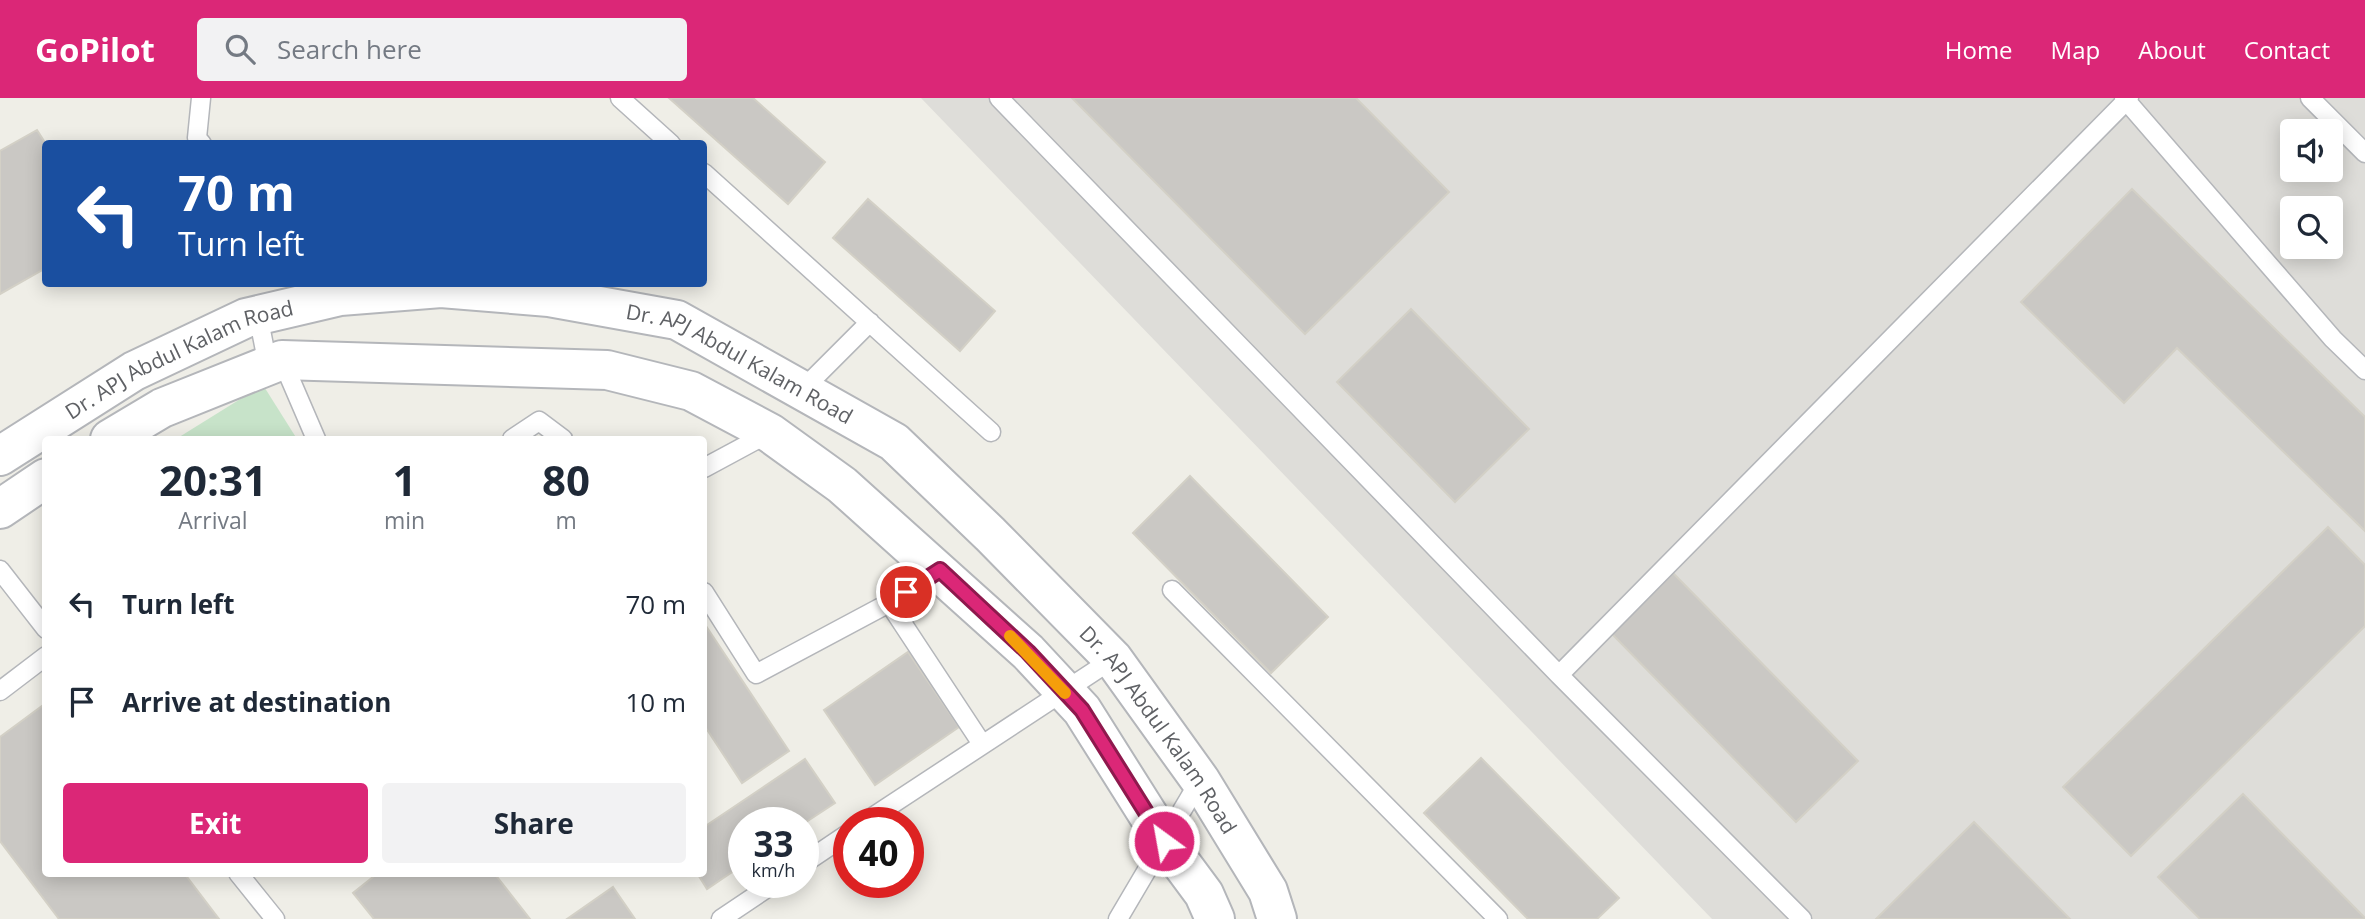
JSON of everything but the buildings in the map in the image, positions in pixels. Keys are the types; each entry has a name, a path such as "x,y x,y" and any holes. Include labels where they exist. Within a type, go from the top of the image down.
{"street":[{"name":"Dr. APJ Abdul Kalam Road","path":"0,456 134,371 246,318 335,290 441,288 549,297 677,320 894,442 1113,659 1200,780 1268,891 1277,919"},
{"path":"115,436 162,408 275,363 607,370 691,391 769,433 842,485 940,570 1028,652 1082,710 1164,841 1204,894 1215,919"},
{"path":"0,509 42,481"}],"lane":[{"path":"199,140 201,98"},
{"path":"620,98 667,140"},
{"path":"999,98 1559,675 1802,919"},
{"path":"2310,98 2365,153"},
{"path":"1559,675 2126,99 2333,340 2365,370"},
{"path":"707,176 991,432"},
{"path":"258,315 275,363 314,436"},
{"path":"803,389 870,322"},
{"path":"516,436 539,421 559,436"},
{"path":"707,466 769,433"},
{"path":"0,570 42,623"},
{"path":"707,597 756,674 889,603 940,570"},
{"path":"1171,590 1497,919"},
{"path":"889,603 982,744"},
{"path":"0,691 42,659"},
{"path":"888,807 1113,659"},
{"path":"1118,919 1200,780"},
{"path":"242,877 275,919"},
{"path":"721,919 752,898"}],"shaded area":[{"path":"921,98 2365,98 2365,919 1712,919"}],"green space":[{"path":"263,385 295,436 181,436"}],"slow traffic":[{"path":"1010,636 1065,693"}],"route":[{"path":"906,592 940,570 1028,652 1082,710 1164,841"}]}
